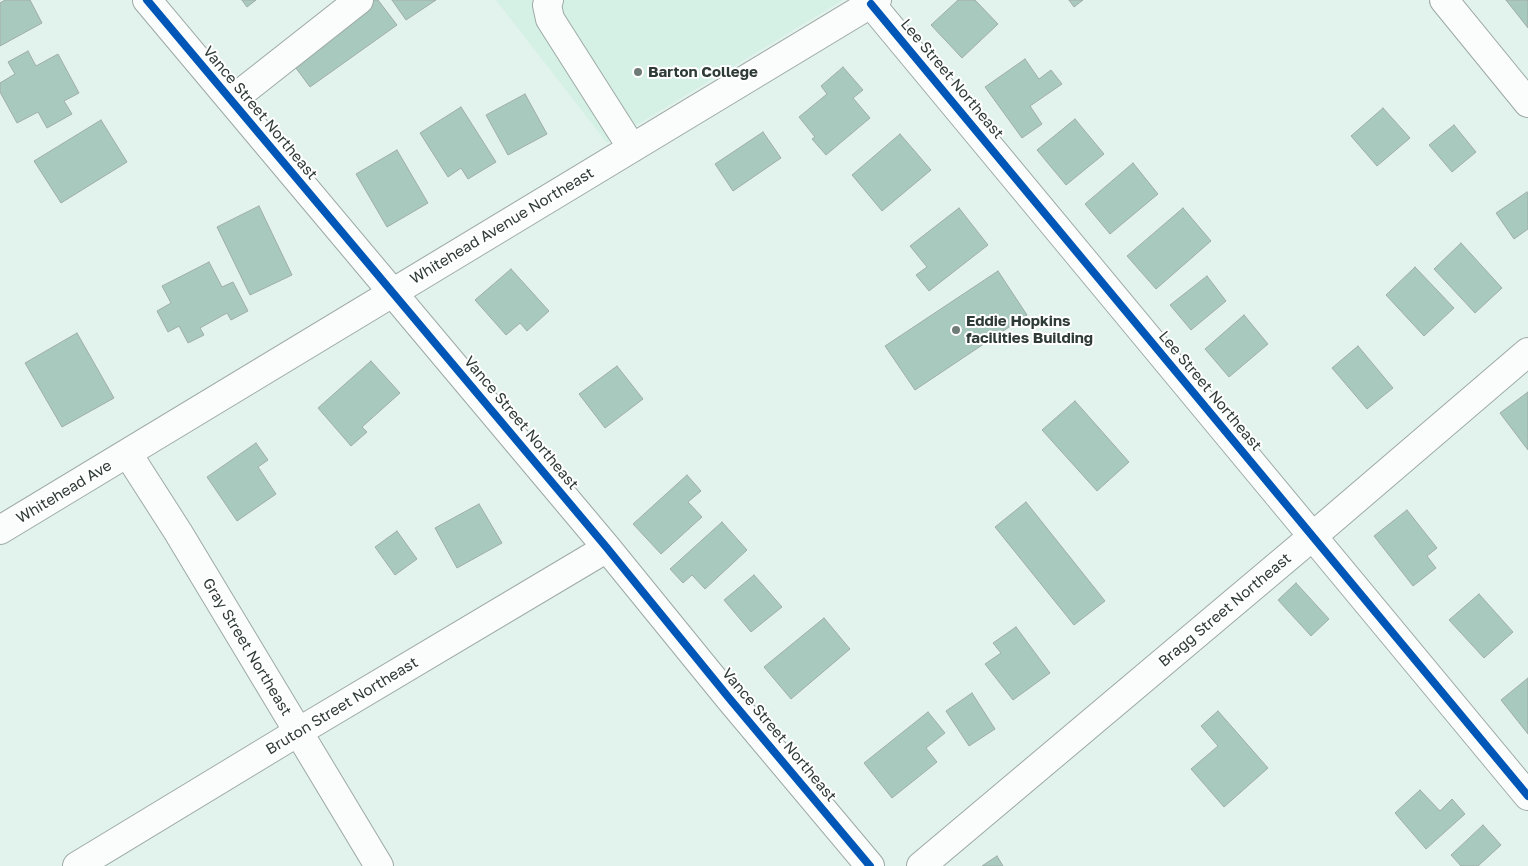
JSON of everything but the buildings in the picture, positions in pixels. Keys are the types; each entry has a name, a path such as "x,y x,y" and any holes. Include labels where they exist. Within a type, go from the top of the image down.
{"street":[{"name":"Vance Street Northeast","path":"148,0 607,548 729,698 870,866"},
{"path":"232,100 358,0"},
{"path":"549,0 547,5 550,19 632,148"},
{"path":"1444,0 1528,102"},
{"name":"Whitehead Avenue Northeast","path":"128,454 874,2"},
{"name":"Lee Street Northeast","path":"874,2 1528,796"},
{"name":"Bragg Street Northeast","path":"921,866 1528,352"},
{"name":"Whitehead Ave","path":"0,530 128,454"},
{"name":"Gray Street Northeast","path":"128,454 178,532 379,866"},
{"name":"Bruton Street Northeast","path":"78,866 298,732 607,548"}],"shaded area":[{"name":"Barton College","path":"496,0 843,0 607,143"}],"cycle path":[{"path":"147,0 607,548 729,698 870,866"},
{"path":"871,4 1528,796"}],"place":[{"name":"Barton College","path":"638,72"},
{"name":"Eddie Hopkins facilities Building","path":"956,330"}]}
